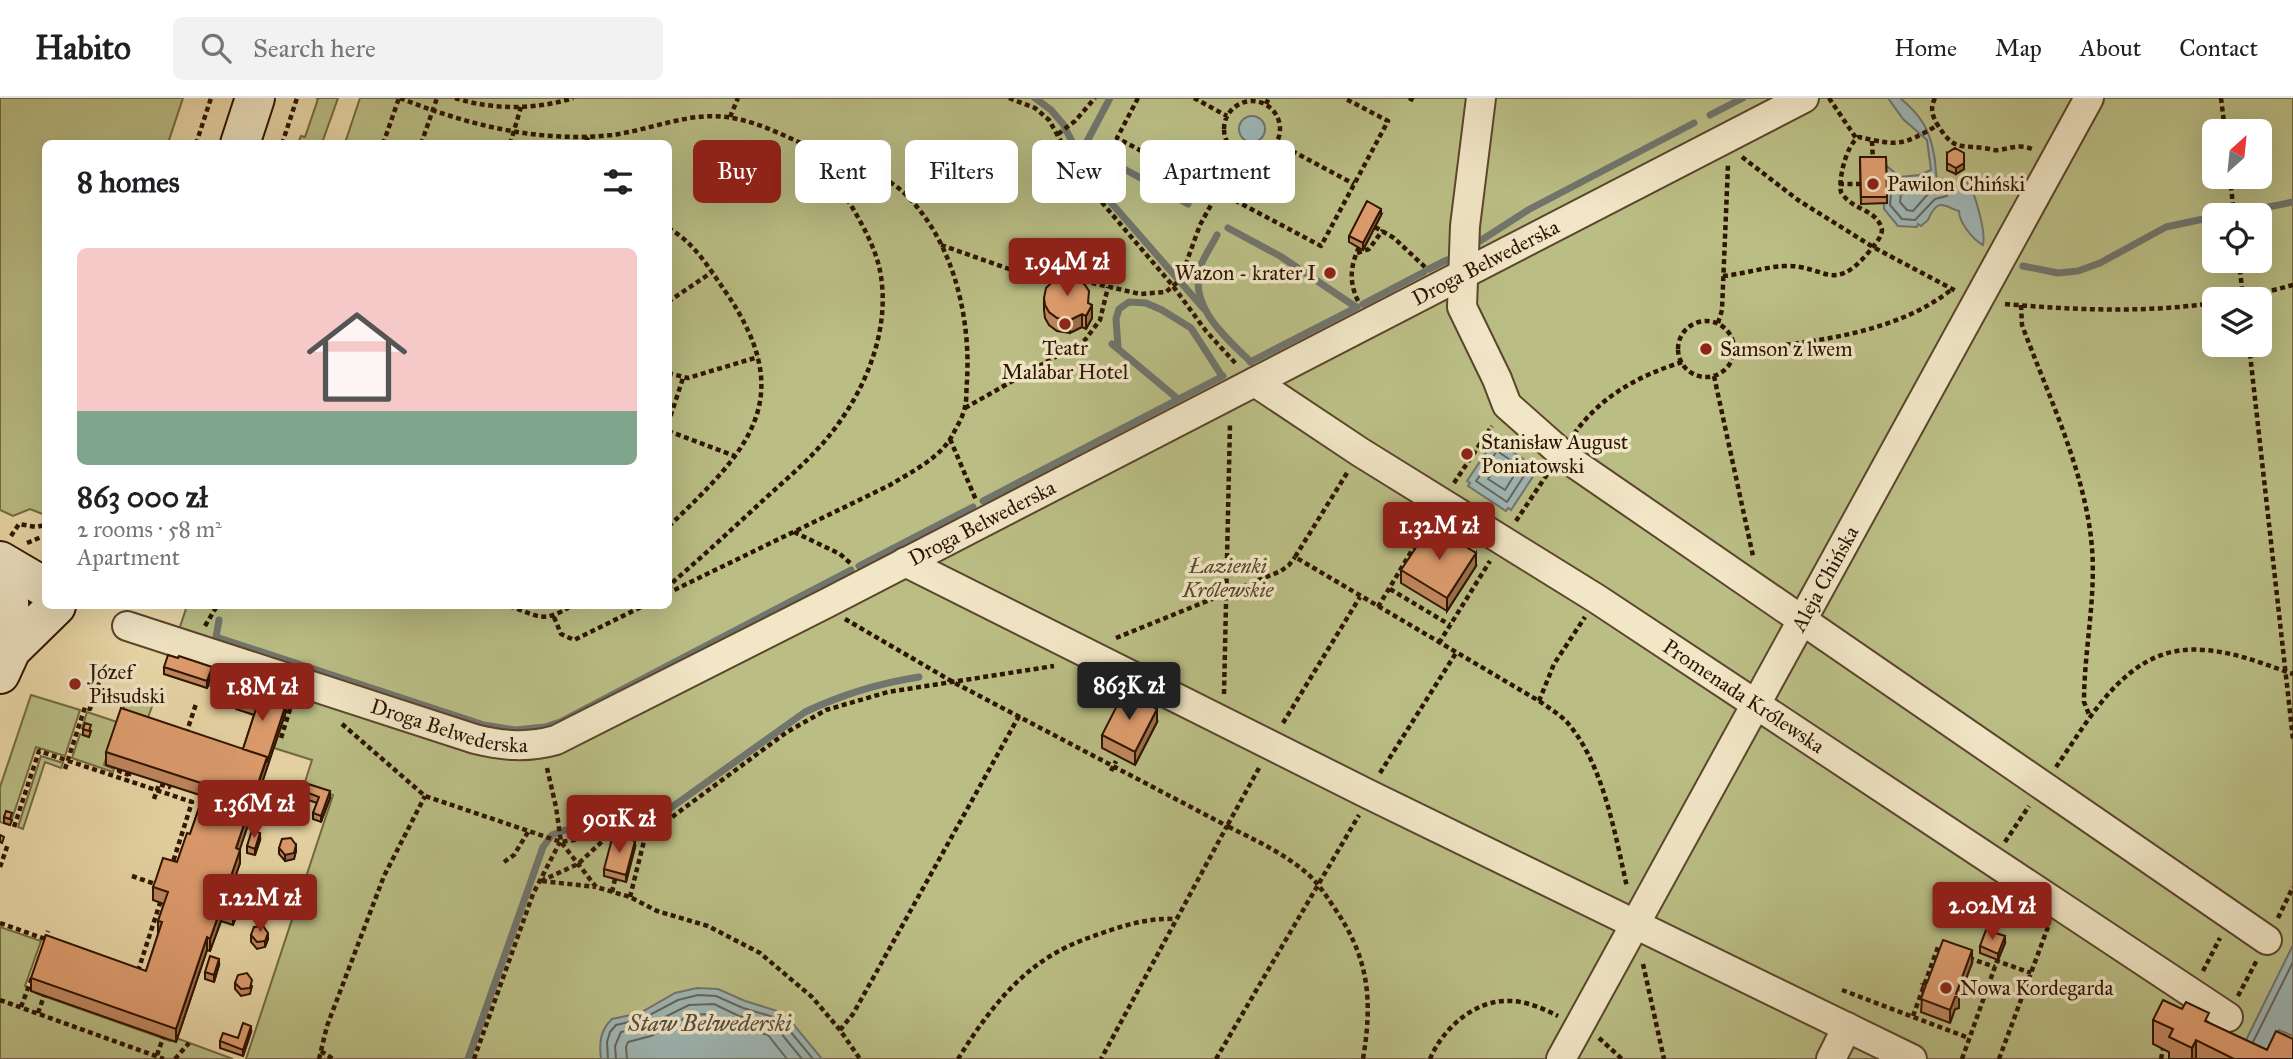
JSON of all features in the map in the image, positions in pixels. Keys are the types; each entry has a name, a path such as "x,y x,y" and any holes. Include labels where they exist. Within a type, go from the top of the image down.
{"street":[{"path":"241,140 255,98"},
{"path":"1481,98 1465,226 1462,297 1466,317 1507,405 1561,454 2267,940"},
{"name":"Droga Belwederska","path":"127,626 487,742 511,746 542,744 568,736 1462,274 1726,143 1804,98"},
{"name":"Aleja Chińska","path":"1561,1059 2089,98"},
{"name":"Promenada Królewska","path":"1255,382 1360,452 1597,599 2228,1017"},
{"path":"16,550 42,583"},
{"path":"905,562 1635,925 1912,1059"},
{"path":"0,576 9,602 6,662"},
{"path":"6,662 53,609"},
{"path":"1831,1059 1847,1027"}],"path":[{"path":"197,140 211,98"},
{"path":"283,140 297,98"},
{"path":"384,140 399,98 461,120 514,132 584,136 636,131 699,117 730,117 795,142"},
{"path":"422,140 437,98"},
{"path":"455,98 496,106 521,107 552,104 573,98"},
{"path":"730,117 738,98"},
{"path":"1009,98 1035,108 1049,120 1082,179 1173,286 1214,341 1255,382"},
{"path":"1058,134 1075,121 1095,98"},
{"path":"1138,98 1117,138 1140,150"},
{"path":"1194,98 1227,116"},
{"path":"1266,104 1269,98"},
{"path":"1239,203 1321,246 1388,121 1344,98"},
{"path":"1829,98 1856,138 1897,144 1936,126"},
{"path":"1935,98 1931,110 1936,126 1947,139 1965,148 1997,150 2020,146 2054,160"},
{"path":"2221,98 2223,119"},
{"path":"1228,140 1224,132 1227,116 1240,103 1249,101 1266,104 1273,110 1281,125 1278,140"},
{"path":"511,140 521,107"},
{"path":"584,136 588,140"},
{"path":"1723,276 1787,265 1831,276 1843,274 1858,265 1882,232 1881,223 1874,215 1847,202 1841,192 1839,184 1849,148 1856,138"},
{"path":"1872,141 1873,167"},
{"path":"1726,143 1798,200 1873,247 1951,290 2021,305 2076,310 2127,311 2202,304"},
{"path":"1718,323 1722,310 1726,143"},
{"path":"1961,155 1965,148"},
{"path":"1295,153 1354,184"},
{"path":"672,589 890,485 923,465 950,439 965,408 967,335 957,288 941,245 925,217 891,184"},
{"path":"1839,184 1865,184"},
{"path":"672,584 809,459 842,416 866,377 879,331 881,278 876,258 848,203"},
{"path":"941,245 1009,269 1140,294 1166,292 1180,279 1200,225 1212,203"},
{"path":"1874,204 1874,215"},
{"path":"1375,227 1394,238 1426,268 1437,287"},
{"path":"1369,324 1351,284 1351,269 1358,250 1369,249 1382,230"},
{"path":"672,232 690,243 743,318 758,357 761,387 757,415 745,442 672,523"},
{"path":"672,299 712,272"},
{"path":"2272,291 2293,285"},
{"path":"965,408 1080,343 1096,327 1108,287"},
{"path":"1735,351 1828,338 1881,324 1921,309 1951,290"},
{"path":"2021,305 2022,325 2069,451 2089,528 2093,575 2084,702 2090,718"},
{"path":"1700,321 1718,323 1731,334 1735,351 1728,367 1714,376 1696,375 1682,362 1678,345 1685,330 1700,321"},
{"path":"1089,323 1096,327"},
{"path":"672,374 683,378 758,357"},
{"path":"2250,357 2293,739"},
{"path":"1439,643 1503,541 1586,419 1613,394 1637,379 1682,362"},
{"path":"1714,376 1762,592"},
{"path":"672,414 683,378"},
{"path":"1228,396 1230,417 1224,694 1228,723"},
{"path":"672,403 676,404"},
{"path":"1378,607 1441,502 1507,405"},
{"path":"672,432 735,456"},
{"path":"950,439 985,521"},
{"path":"1114,639 1281,571 1289,565 1360,452"},
{"path":"16,550 19,524 42,526"},
{"path":"794,532 828,549"},
{"path":"16,550 42,536"},
{"path":"1295,557 1539,701 1563,719 1590,761 1611,818 1630,896"},
{"path":"1390,589 1450,625"},
{"path":"1279,730 1360,597"},
{"path":"1539,701 1554,664 1597,599"},
{"path":"827,603 856,627 953,682 1294,864 1319,886 1344,921 1363,963 1369,1002 1363,1059"},
{"path":"212,615 215,609"},
{"path":"523,609 539,616 554,617 566,609"},
{"path":"554,617 561,634 573,640 637,609"},
{"path":"1992,860 2090,718 2128,672 2145,661 2170,652 2206,650 2235,655 2293,674"},
{"path":"1377,779 1456,653"},
{"path":"65,769 85,707 90,709 105,663"},
{"path":"630,897 645,837 786,732 808,719 853,700 907,688 1056,665"},
{"path":"281,738 300,682"},
{"path":"341,695 336,718 425,796 561,842 609,835 645,837"},
{"path":"185,738 196,704"},
{"path":"840,1030 853,1014 1019,716"},
{"path":"14,827 39,751 192,802 169,873"},
{"path":"1101,1059 1264,758"},
{"path":"119,769 129,775 127,781"},
{"path":"548,773 561,842 596,887"},
{"path":"264,783 271,786 272,793"},
{"path":"154,799 159,784 170,785"},
{"path":"319,1059 327,1027 384,876 425,796"},
{"path":"1216,1059 1319,886 1363,806"},
{"path":"504,862 514,855 528,832"},
{"path":"541,881 578,864 609,835"},
{"path":"474,1059 533,894 561,842"},
{"path":"0,867 8,844"},
{"path":"132,876 165,887"},
{"path":"612,892 615,879"},
{"path":"541,881 596,887 630,897 657,911 722,933 760,953 796,981 840,1030 860,1059"},
{"path":"125,968 138,972 162,895"},
{"path":"1999,1059 2057,903"},
{"path":"227,907 245,913"},
{"path":"958,1059 999,1002 1021,978 1060,950 1123,926 1153,919 1175,919"},
{"path":"0,923 58,943"},
{"path":"41,951 48,931"},
{"path":"135,947 145,950"},
{"path":"1913,1016 1938,947 1945,950"},
{"path":"1957,954 1995,967"},
{"path":"1642,960 1664,1059"},
{"path":"1962,1059 1997,961 2031,973"},
{"path":"21,1007 37,963"},
{"path":"1842,990 1969,1038"},
{"path":"38,1013 44,996"},
{"path":"0,1000 164,1059"},
{"path":"1430,1059 1450,1028 1466,1015 1495,1002 1532,1005 1579,1027"},
{"path":"1121,1004 1128,1007"},
{"path":"157,1055 163,1038"},
{"path":"175,1059 189,1043"},
{"path":"2161,1059 2163,1049"},
{"path":"321,1051 333,1059"}],"green space":[{"path":"0,98 183,98 169,140 42,140 42,514 30,509 13,516 0,510"},
{"path":"316,98 338,98 323,140 299,140 301,136 305,137 318,99"},
{"name":"Łazienki Królewskie","path":"360,98 2293,98 2293,1059 246,1059 333,795 304,785 312,760 274,748 286,711 208,685 207,688 164,674 186,609 672,609 672,140 346,140"},
{"path":"127,694 156,695 144,729 121,720"},
{"path":"31,695 80,710 65,756 36,747 10,825 0,822 0,787"},
{"path":"87,712 117,722 104,765 114,769 113,772 72,758 80,734 89,737 91,731 82,728"},
{"path":"41,756 63,763 61,768 45,762 23,829 18,827"},
{"path":"0,927 41,941 25,986 38,994 170,1041 179,1039 233,1059 0,1059"}],"water":[{"path":"1888,98 1900,98 1924,124 1935,158 1937,178 1951,186 1961,186 1965,181 1968,184 1979,210 1983,245 1967,230 1959,211 1946,206 1935,208 1928,220 1917,227 1898,226 1884,209 1883,163 1900,177 1919,175 1931,170 1927,140 1903,119"},
{"path":"1247,117 1257,117 1264,124 1264,134 1258,140 1246,140 1240,134 1240,124"},
{"path":"1493,442 1536,467 1536,472 1511,510 1508,508 1506,511 1468,486 1470,483 1467,481"},
{"path":"2293,945 2293,1036 2279,1030 2265,1059 2231,1059 2246,1040"},
{"name":"Staw Belwederski","path":"697,988 718,989 784,1013 822,1059 601,1059 601,1038 612,1019 640,1013 675,993"}],"building":[{"path":"1955,148 1964,153 1964,163 1956,168 1947,163 1947,153"},
{"name":"Pawilon Chiński","path":"1860,157 1886,157 1887,197 1861,197"},
{"path":"1367,201 1381,209 1363,243 1349,236"},
{"path":"1072,275 1089,291 1088,303 1092,305 1086,316 1082,314 1070,320 1057,318 1045,305 1046,288 1057,277"},
{"path":"1431,525 1476,553 1447,598 1401,570"},
{"path":"168,655 212,667 207,681 164,667"},
{"path":"244,670 266,677 262,690 240,683"},
{"path":"239,692 286,704 267,762 267,757 243,749 256,709 236,702"},
{"path":"1124,692 1157,709 1135,752 1102,735"},
{"path":"121,708 267,757 236,848 240,850 230,879 243,883 242,888 233,913 221,908 210,939 207,937 176,1029 31,978 46,935 146,971 162,922 158,921 168,892 153,887 163,858 177,862 207,785 106,752"},
{"path":"85,723 91,725 89,731 83,729"},
{"path":"305,783 330,791 321,816 313,813 319,797 303,791"},
{"path":"6,811 12,813 10,819 4,817"},
{"path":"252,830 260,833 255,849 247,846"},
{"path":"613,835 635,841 626,875 604,869"},
{"path":"291,838 296,845 294,853 285,855 279,848 282,839"},
{"path":"277,885 282,892 280,900 271,902 265,895 268,887"},
{"path":"263,926 268,933 265,941 257,942 251,935 254,927"},
{"path":"1986,930 2005,936 1998,954 1980,946"},
{"name":"Nowa Kordegarda","path":"1943,940 1972,950 1956,994 1959,995 1955,997 1950,1010 1921,999 1926,985 1923,984 1927,983"},
{"path":"210,956 219,959 214,975 205,972"},
{"path":"247,973 252,980 250,988 241,989 235,983 238,975"},
{"path":"2163,1000 2182,1009 2186,1002 2209,1013 2205,1021 2267,1050 2276,1031 2293,1039 2293,1059 2234,1059 2196,1040 2192,1048 2169,1037 2173,1029 2153,1020"},
{"path":"243,1023 251,1026 243,1050 220,1041 223,1033 238,1038"}],"waterway":[{"path":"1035,98 1063,124 1093,182 1204,309"},
{"path":"1110,98 1084,147 1188,204"},
{"path":"1710,115 1743,98"},
{"path":"1480,241 1528,210 1694,123"},
{"path":"2272,206 2293,202"},
{"path":"2023,266 2058,273 2078,271 2100,263 2166,227 2202,219"},
{"path":"1228,228 1280,256 1356,307"},
{"path":"1217,235 1201,265 1199,294 1220,331 1251,362"},
{"path":"1429,269 1447,260"},
{"path":"1363,304 1424,272"},
{"path":"1118,347 1116,319 1119,309 1129,302 1146,303 1191,328 1222,376"},
{"path":"1250,362 1357,307"},
{"path":"1112,344 1178,399"},
{"path":"983,501 1223,376"},
{"path":"859,566 973,507"},
{"path":"219,620 216,637 484,725 515,730 545,727 560,722 851,570"},
{"path":"468,1059 543,847 552,835 565,830 586,833 644,827 805,712 861,690 919,677"}],"place":[{"name":"Pawilon Chiński","path":"1873,184"},
{"name":"Wazon - krater I","path":"1330,273"},
{"name":"Teatr Malabar Hotel","path":"1065,324"},
{"name":"Samson z lwem","path":"1706,349"},
{"name":"Stanisław August Poniatowski","path":"1467,454"},
{"name":"Józef Piłsudski","path":"75,684"},
{"name":"Nowa Kordegarda","path":"1946,988"}]}
